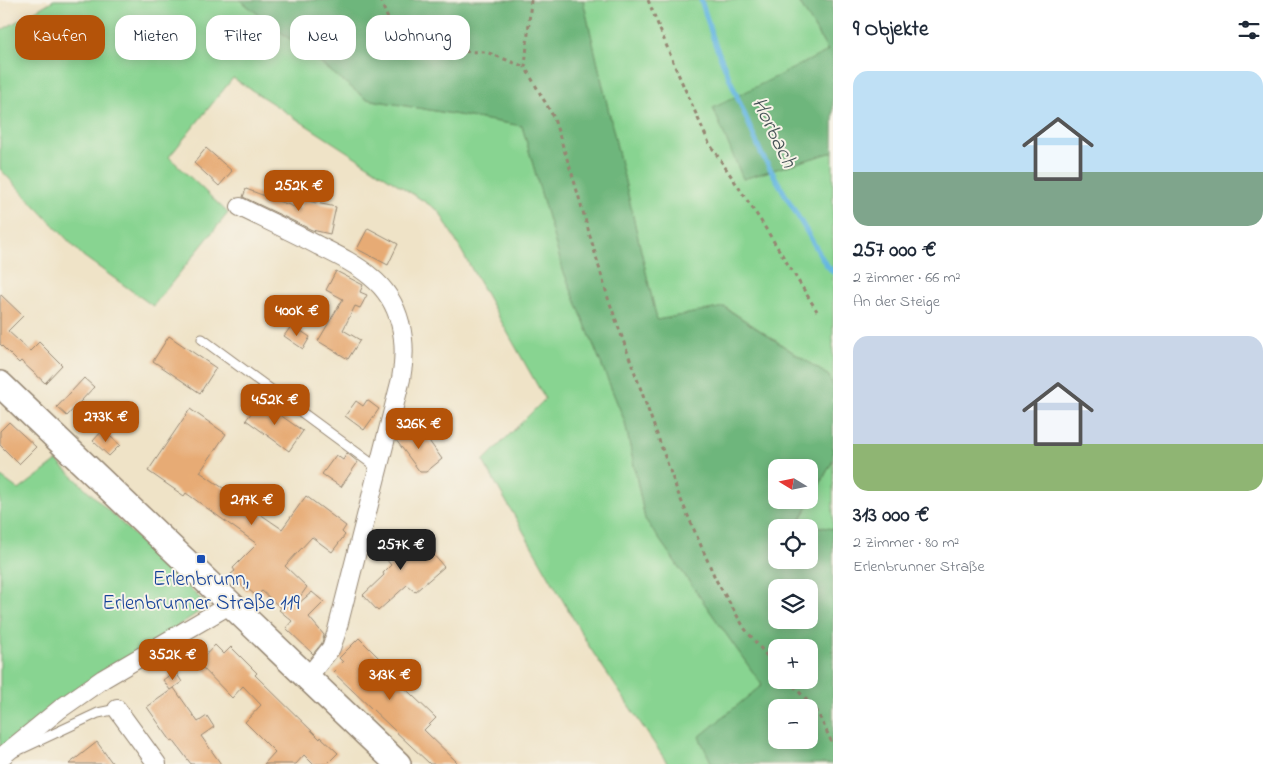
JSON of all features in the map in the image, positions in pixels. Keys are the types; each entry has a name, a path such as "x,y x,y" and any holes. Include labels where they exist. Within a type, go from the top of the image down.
{"street":[{"path":"240,207 306,239 360,269 379,284 395,310 403,331 405,355 401,379 336,634 331,648 308,678"},
{"path":"0,384 398,764"},
{"path":"3,755 60,709 103,679 231,604"},
{"path":"117,709 157,764"}],"lane":[{"path":"202,340 378,468"},
{"path":"3,755 20,750 98,713 117,709"}],"path":[{"path":"380,0 391,26 415,50 486,52 525,67"},
{"path":"531,0 525,67 553,116 608,298 678,493 716,580 745,629 768,657"},
{"path":"648,0 676,70 709,143 761,220 817,311"},
{"path":"796,689 817,711 833,746"}],"green space":[{"path":"54,0 240,0 259,15 206,15 206,60 280,60 280,31 290,39 290,60 316,60 366,99 522,126 563,270 625,422 645,519 762,685 700,737 712,764 668,764 590,648 483,461 545,399 439,211 233,78 169,157 228,213 153,306 83,256 0,169 0,31 15,22 15,60 105,60 105,15 28,15"},
{"path":"240,0 583,0 657,320 724,307 829,376 833,387 833,460 818,488 818,459 768,459 768,509 807,509 801,519 768,519 768,569 818,569 818,526 833,529 833,764 712,764 699,737 762,685 645,519 625,422 563,270 522,126 366,99 316,60 356,60 356,15 290,15 290,39 280,31 280,15 259,15"},
{"path":"583,0 798,0 828,51 743,179 833,152 833,387 829,376 725,307 657,320"},
{"path":"798,0 833,0 833,152 743,179 713,108 828,51"},
{"path":"833,460 833,529 818,526 818,519 801,519 807,509 818,509 818,488"},
{"path":"57,461 208,606 55,706 0,750 0,476 19,490"}],"building":[{"path":"206,148 232,171 219,186 194,163"},
{"path":"246,189 300,209 302,200 336,207 330,234 312,230 243,197"},
{"path":"368,228 398,244 388,265 357,249"},
{"path":"336,271 363,285 360,292 367,295 360,308 355,306 343,330 360,340 348,359 318,341 343,299 326,290"},
{"path":"0,294 23,316 8,331 30,351 39,342 62,365 45,383 21,361 19,363 0,344"},
{"path":"292,325 310,337 303,349 284,336"},
{"path":"169,336 216,368 200,393 153,361"},
{"path":"84,378 94,387 67,416 57,407"},
{"path":"367,400 379,409 364,430 345,416 356,401 363,406"},
{"path":"260,401 303,431 289,451 246,420"},
{"path":"190,409 226,434 200,472 233,495 237,490 263,508 260,514 282,529 306,496 346,526 342,532 345,535 332,552 312,537 285,566 307,587 297,601 299,603 312,592 324,602 309,617 324,635 322,643 313,654 286,628 292,621 279,610 281,608 262,591 256,596 248,589 247,591 231,574 235,571 233,568 257,544 186,493 184,496 148,471"},
{"path":"9,422 36,447 19,464 0,445 0,431"},
{"path":"408,429 414,437 422,431 442,459 426,472 420,472 396,440 397,437"},
{"path":"103,430 120,445 109,456 93,441"},
{"path":"347,453 358,462 341,487 322,474 336,455 343,460"},
{"path":"385,532 401,552 414,540 429,557 433,554 444,567 415,592 407,585 378,611 363,595 384,575 383,573 391,565 372,542"},
{"path":"359,638 390,669 388,672 436,718 424,730 459,764 430,764 333,672 343,662 339,658"},
{"path":"215,645 224,654 231,647 257,673 255,675 320,739 321,737 338,753 327,764 313,764 304,755 296,764 264,764 275,752 245,722 261,705 243,686 232,698 198,663"},
{"path":"175,671 182,682 170,690 163,680"},
{"path":"174,688 198,722 207,716 214,727 201,736 221,764 191,764 173,740 171,741 147,707"},
{"path":"97,742 113,764 69,764"}],"waterway":[{"name":"Horbach","path":"701,0 715,44 761,153 825,263 833,272"}],"place":[{"name":"Erlenbrunn, Erlenbrunner Straße 119","path":"201,559"}]}
